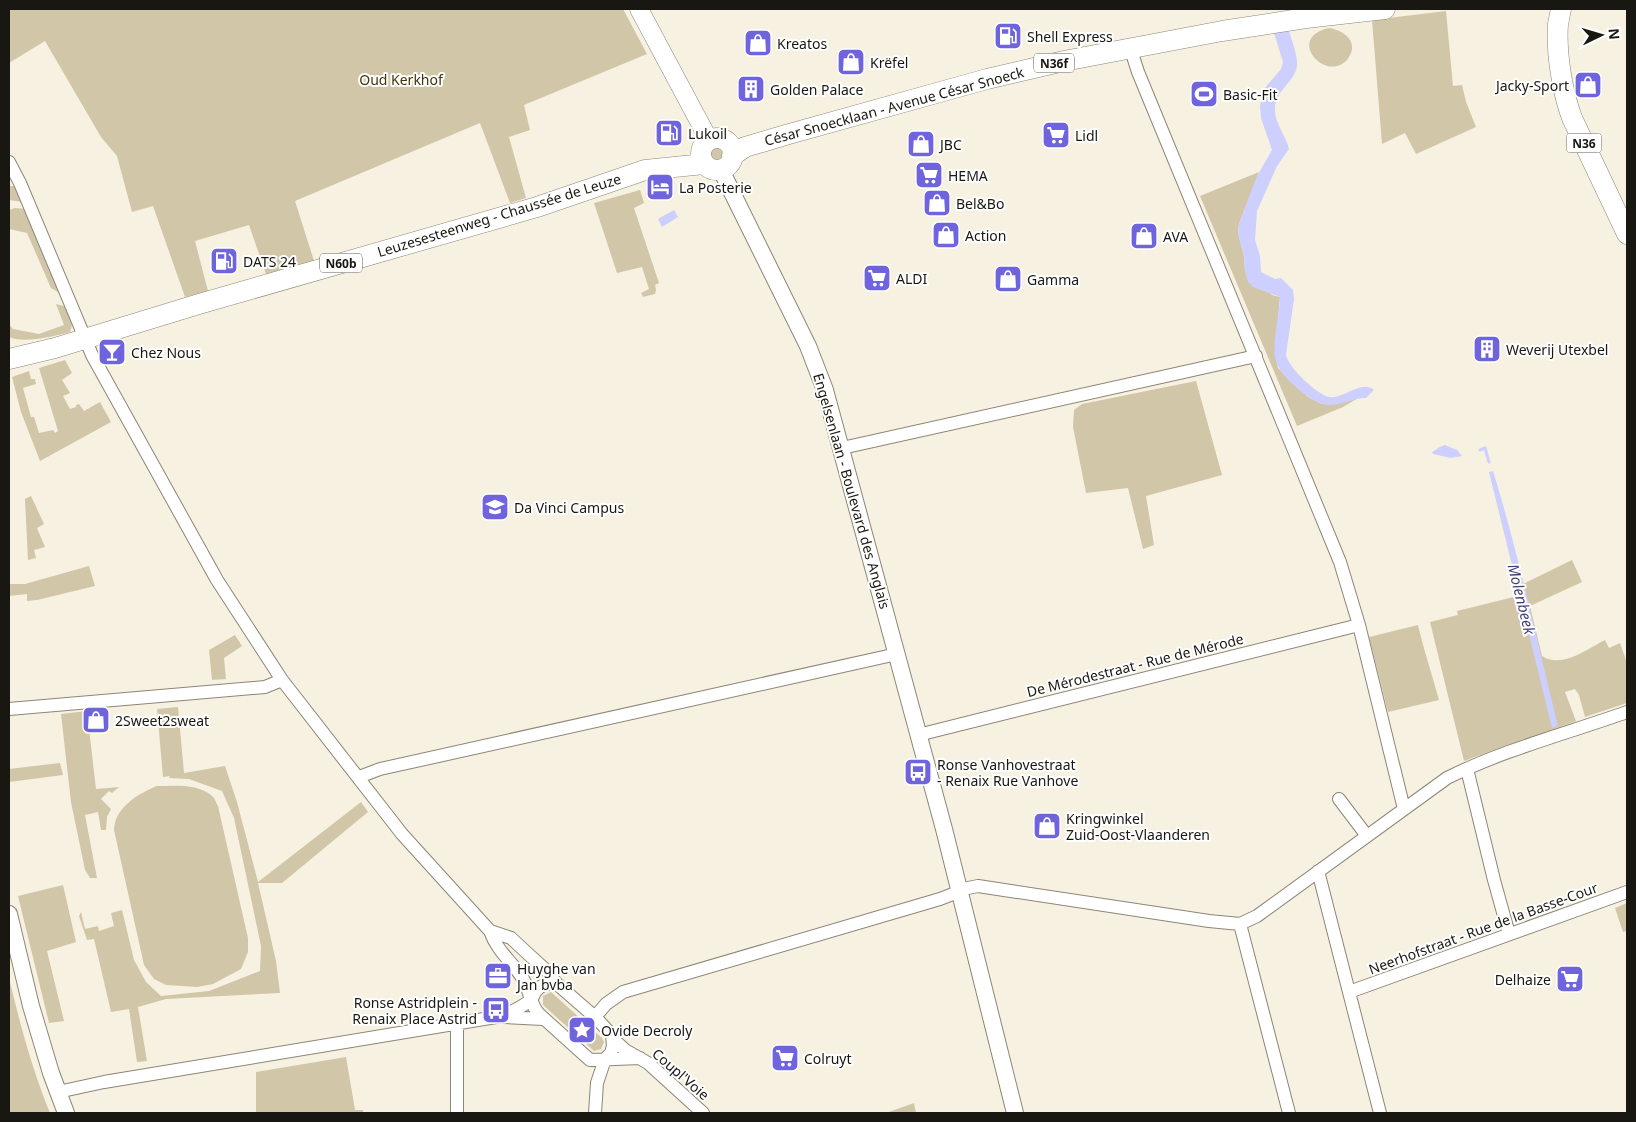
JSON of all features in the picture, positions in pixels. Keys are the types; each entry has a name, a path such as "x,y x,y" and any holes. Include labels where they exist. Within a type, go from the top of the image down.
{"main road":[{"name":"Engelsenlaan - Boulevard des Anglais","path":"638,9 716,153"},
{"name":"César Snoecklaan - Avenue César Snoeck","path":"716,153 741,141 905,92 985,71 1164,32 1314,9"},
{"name":"César Snoecklaan - Avenue César Snoeck","path":"716,153 746,147 987,79 1130,47 1297,20 1384,9"},
{"name":"N36","path":"1556,14 1561,69 1567,104 1592,160 1625,222"},
{"name":"Leuzesesteenweg - Chaussée de Leuze","path":"9,359 537,207 645,170 716,153"},
{"name":"Leuzesesteenweg - Chaussée de Leuze","path":"9,349 36,352"}],"street":[{"path":"1130,47 1138,72 1340,562 1359,625 1404,809"},
{"name":"Engelsenlaan - Boulevard des Anglais","path":"716,153 808,346 826,390 959,891 1015,1113"},
{"path":"9,162 20,183 92,355 217,580 282,680 402,834 490,931"},
{"path":"842,448 1256,356"},
{"name":"De Mérodestraat - Rue de Mérode","path":"918,735 1359,625"},
{"path":"359,777 380,769 897,654"},
{"path":"9,709 265,687 282,680"},
{"path":"595,1017 606,1004 623,992 940,899 978,886 1240,924 1257,916 1448,778 1544,740 1627,712"},
{"path":"1467,769 1509,934"},
{"path":"1339,799 1367,836"},
{"path":"1318,871 1380,1113"},
{"name":"Neerhofstraat - Rue de la Basse-Cour","path":"1349,992 1627,892"},
{"path":"9,914 31,1006 66,1113"},
{"path":"1240,924 1289,1113"},
{"name":"Coupl'Voie","path":"490,931 511,938 549,973 557,984 595,1017 625,1050 648,1063 703,1113"},
{"name":"Coupl'Voie","path":"490,931 495,944 524,980 535,1010 586,1057 590,1060 599,1061 605,1059 640,1058"},
{"path":"58,1092 104,1082 457,1025 502,1016 532,999 535,991 542,985 557,984"},
{"path":"502,1016 543,1019"},
{"path":"457,1025 457,1113"},
{"path":"595,1113 597,1083 605,1059 611,1053 613,1039"}],"green space":[{"name":"Oud Kerkhof","path":"9,9 623,9 647,54 524,105 530,130 509,137 526,198 510,203 480,123 295,201 315,264 267,277 249,225 195,241 208,291 185,297 153,206 132,212 117,156 101,137 45,41 9,63"},
{"path":"1446,11 1453,86 1462,85 1466,102 1476,127 1416,154 1405,133 1382,144 1372,20"},
{"path":"1329,28 1339,31 1348,37 1352,46 1349,57 1341,65 1331,67 1322,64 1314,57 1310,49 1310,41 1316,33"},
{"path":"716,147 722,149 724,155 722,161 716,163 710,161 708,155 710,149"},
{"path":"1259,172 1239,224 1238,233 1244,256 1245,271 1272,295 1280,297 1275,352 1278,368 1308,397 1322,404 1358,398 1343,407 1297,426 1200,196"},
{"path":"9,184 10,186 15,186 23,202 9,200"},
{"path":"640,190 644,203 634,208 659,283 655,285 655,294 643,297 641,293 649,289 642,267 617,273 594,203"},
{"path":"15,208 26,209 63,295 51,288 27,233 9,229 9,210"},
{"path":"56,304 68,307 72,322 70,332 31,340 9,337 9,324 13,329 39,334 64,325"},
{"path":"65,360 72,373 62,380 70,393 63,396 70,409 79,404 84,411 100,402 111,422 40,461 21,412 12,377 29,371 31,379 35,379 36,384 23,388 31,417 34,417 39,433 53,430 55,433 58,431 39,368"},
{"path":"1196,381 1222,475 1146,496 1154,545 1143,549 1128,488 1086,493 1073,427 1074,410 1082,404"},
{"path":"31,496 44,524 37,528 45,547 34,550 36,558 28,560 25,499"},
{"path":"1572,560 1582,582 1530,606 1542,656 1558,660 1566,659 1605,640 1609,648 1620,643 1627,663 1627,703 1585,717 1579,695 1575,689 1565,692 1576,721 1464,761 1430,622 1458,615 1457,611 1526,594 1523,584"},
{"path":"89,566 95,586 37,600 27,601 27,594 9,596 9,584 25,584"},
{"path":"1418,625 1439,700 1388,712 1369,637"},
{"path":"235,635 242,646 224,658 226,679 212,680 209,650"},
{"path":"178,707 184,773 225,766 237,802 258,882 361,802 368,812 282,883 258,883 276,961 280,993 166,999 138,1007 147,1061 137,1062 129,1009 111,1012 94,939 87,940 79,916 81,912 85,929 98,926 99,931 114,926 111,913 122,910 134,960 146,982 161,996 209,991 260,971 261,946 234,818 222,791 189,779 169,778 170,776 163,777 157,709"},
{"path":"87,711 96,789 119,787 112,793 109,791 101,799 111,809 107,817 106,830 101,830 98,812 85,815 97,878 90,878 85,870 71,802 61,714"},
{"path":"60,763 63,775 9,782 9,769"},
{"path":"157,786 186,786 200,789 213,797 218,806 248,938 248,952 241,969 213,984 197,987 166,985 154,979 144,965 114,830 115,822 123,808 135,797"},
{"path":"63,885 76,942 47,951 64,1021 49,1023 18,896"},
{"path":"1627,903 1627,931 1623,932 1615,908"},
{"path":"9,978 27,1046 50,1113 9,1113"},
{"path":"551,992 602,1038 604,1042 601,1049 594,1051 543,1005 543,996"},
{"path":"346,1057 355,1110 363,1110 363,1113 256,1113 256,1072"},
{"path":"914,1103 916,1113 886,1113"}],"water":[{"path":"1289,31 1296,53 1297,66 1293,77 1278,97 1275,113 1289,149 1277,166 1257,211 1255,240 1260,256 1261,272 1275,279 1281,278 1293,290 1294,299 1286,355 1292,367 1310,386 1329,397 1340,396 1363,387 1369,387 1374,390 1366,398 1333,405 1320,403 1309,397 1298,389 1280,369 1276,359 1275,342 1280,297 1253,287 1248,282 1238,233 1239,224 1257,176 1272,150 1261,118 1260,106 1264,89 1281,69 1283,62 1274,33"},
{"path":"674,210 678,217 662,227 658,219"},
{"path":"1445,445 1457,450 1462,456 1451,458 1433,454 1432,452"},
{"path":"1493,471 1519,566 1558,726 1552,728 1489,472"}],"waterway":[{"name":"Molenbeek","path":"1480,450 1485,448 1489,462"}],"place":[{"name":"Shell Express","path":"1008,36"},
{"name":"Kreatos","path":"758,43"},
{"name":"Krëfel","path":"851,62"},
{"name":"Jacky-Sport","path":"1588,85"},
{"name":"Golden Palace","path":"751,89"},
{"name":"Basic-Fit","path":"1204,94"},
{"name":"Lukoil","path":"669,133"},
{"name":"Lidl","path":"1056,135"},
{"name":"JBC","path":"921,144"},
{"name":"HEMA","path":"929,175"},
{"name":"La Posterie","path":"660,187"},
{"name":"Bel&Bo","path":"937,203"},
{"name":"Action","path":"946,235"},
{"name":"AVA","path":"1144,236"},
{"name":"DATS 24","path":"224,261"},
{"name":"ALDI","path":"877,278"},
{"name":"Gamma","path":"1008,279"},
{"name":"Weverij Utexbel","path":"1487,349"},
{"name":"Chez Nous","path":"112,352"},
{"name":"Da Vinci Campus","path":"495,507"},
{"name":"2Sweet2sweat","path":"96,720"},
{"name":"Ronse Vanhovestraat - Renaix Rue Vanhove","path":"918,772"},
{"name":"Kringwinkel Zuid-Oost-Vlaanderen","path":"1047,826"},
{"name":"Huyghe van Jan bvba","path":"498,976"},
{"name":"Delhaize","path":"1570,979"},
{"name":"Ronse Astridplein - Renaix Place Astrid","path":"496,1010"},
{"name":"Ovide Decroly","path":"582,1030"},
{"name":"Colruyt","path":"785,1058"}]}
